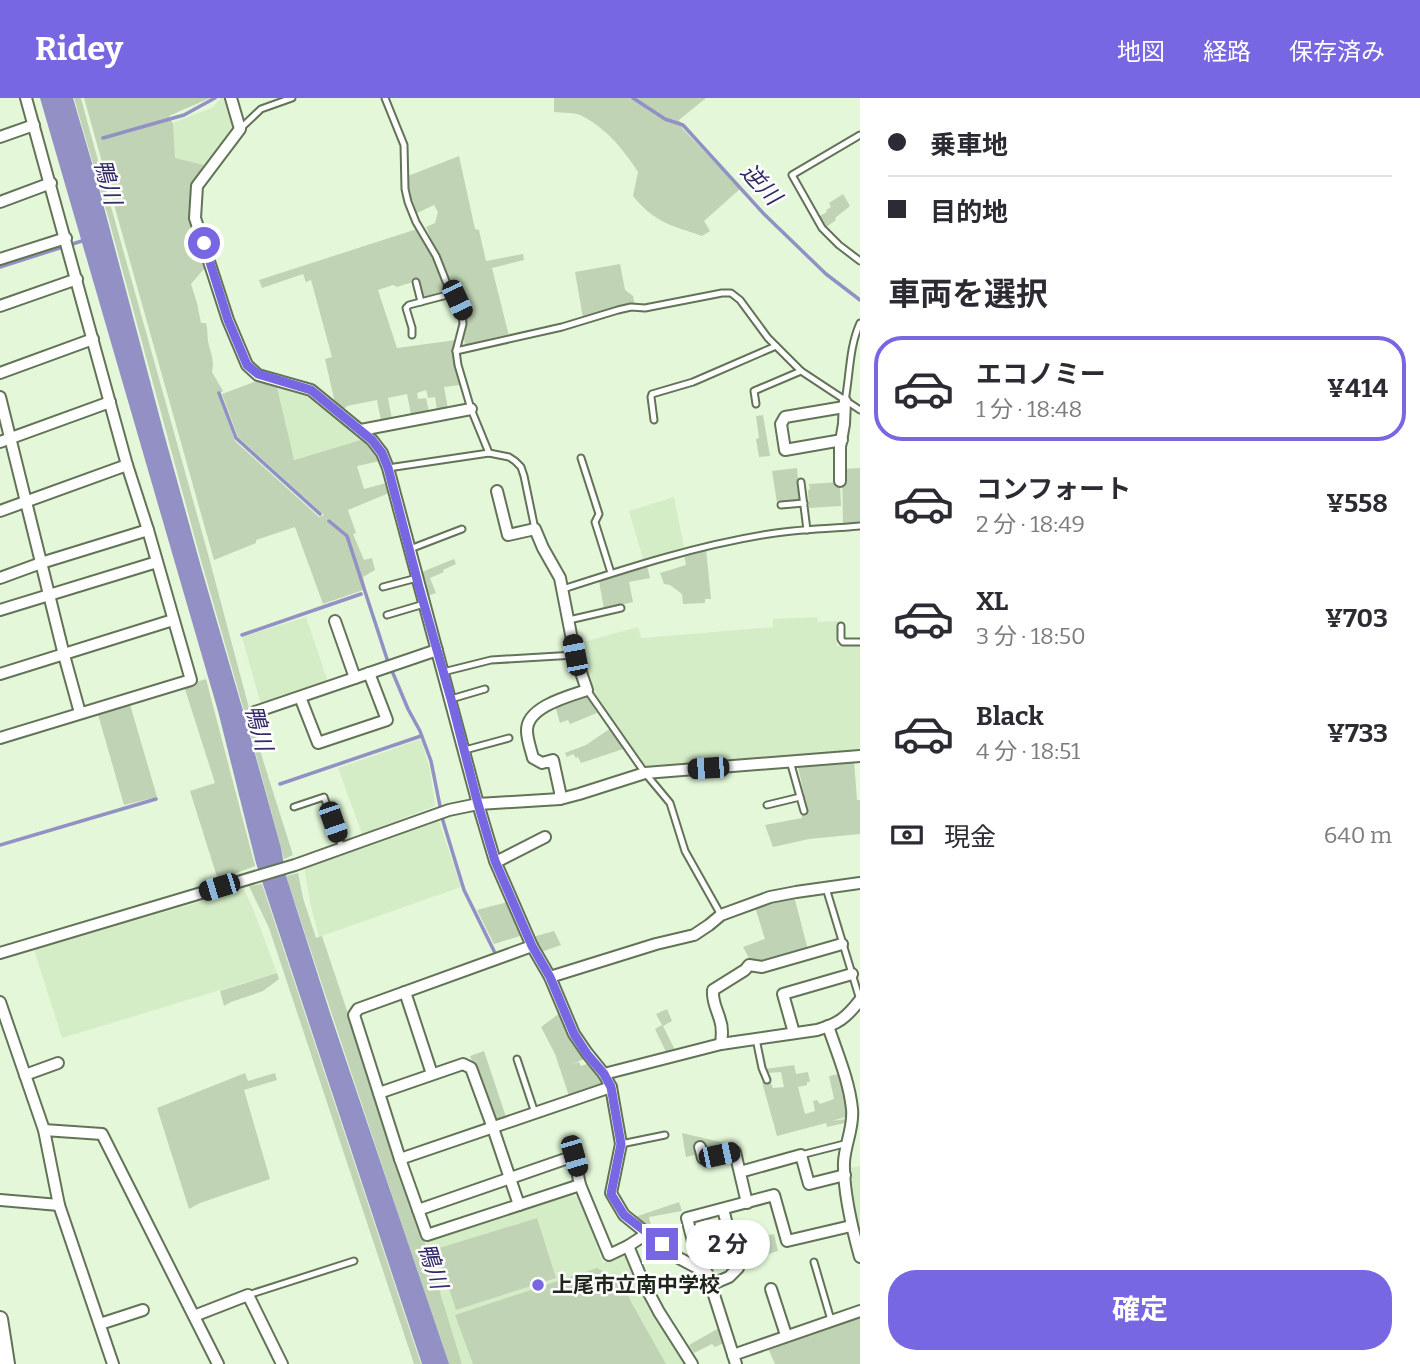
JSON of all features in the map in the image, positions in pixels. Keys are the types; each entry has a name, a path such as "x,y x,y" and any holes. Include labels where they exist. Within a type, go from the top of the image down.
{"street":[{"path":"0,738 191,680 127,465 26,98"},
{"path":"231,98 240,129 197,186 195,218 228,320 247,365 258,374 311,390 361,430 382,453 496,862 574,1034 611,1087 621,1144 611,1194 624,1215 675,1256 707,1273 734,1359 786,1335 860,1311"},
{"path":"0,137 34,125"},
{"path":"0,202 51,183"},
{"path":"0,259 67,243"},
{"path":"0,306 77,279"},
{"path":"0,373 93,339"},
{"path":"0,397 5,440 26,502 80,713"},
{"path":"5,440 110,402"},
{"path":"841,481 840,447 842,440 844,424 844,404 785,417 781,424 785,450 842,440"},
{"path":"361,430 471,409"},
{"path":"0,511 127,465"},
{"path":"497,491 508,535 535,529 560,578 575,655 587,690 546,705 530,719 526,729 533,758 542,763 553,760 560,799"},
{"path":"0,578 148,530"},
{"path":"0,610 157,562"},
{"path":"0,674 173,620"},
{"path":"335,621 355,678"},
{"path":"255,712 437,650"},
{"path":"300,697 318,743 387,720 369,673"},
{"path":"0,953 295,865 439,813 478,804 560,799 645,773 860,756"},
{"path":"496,862 545,837"},
{"path":"550,977 694,934 720,915 770,897 860,883"},
{"path":"721,1044 722,1030 713,1000 713,990 749,965 762,967 842,944"},
{"path":"532,946 358,1009 354,1015 427,1235 580,1185"},
{"path":"794,1033 783,994 852,974"},
{"path":"405,992 432,1073"},
{"path":"604,1074 721,1044 828,1026 838,1023 860,1000"},
{"path":"0,1002 44,1130 59,1205 113,1364"},
{"path":"828,1026 856,1114 844,1160 851,1226 860,1257"},
{"path":"25,1075 58,1063"},
{"path":"379,1093 463,1064 471,1068 519,1205"},
{"path":"400,1159 611,1087"},
{"path":"44,1130 102,1134 218,1364"},
{"path":"700,1147 703,1158 735,1152 747,1203"},
{"path":"740,1172 802,1155 809,1184 845,1175"},
{"path":"418,1210 574,1156 580,1185 609,1255 648,1233"},
{"path":"701,1269 687,1218 774,1195 787,1241 851,1226"},
{"path":"0,1200 59,1205"},
{"path":"710,1285 729,1277 738,1268 723,1209"},
{"path":"628,1246 659,1312 692,1364"},
{"path":"771,1289 786,1335"},
{"path":"194,1316 248,1295 282,1364"},
{"path":"100,1324 143,1310"},
{"path":"0,1319 7,1364"}],"lane":[{"path":"240,129 261,109 292,98"},
{"path":"385,98 404,145 408,202 451,294 463,313 464,324 456,351 471,409 489,453"},
{"path":"860,135 792,175 822,228 860,261"},
{"path":"416,282 421,302"},
{"path":"456,351 562,327 631,307 645,308 731,293 801,371 844,404 860,410"},
{"path":"412,335 407,308 409,305 451,294"},
{"path":"844,404 851,352 860,323"},
{"path":"654,421 652,394 693,382 776,346"},
{"path":"756,404 754,391 801,371"},
{"path":"388,468 489,453 509,457 521,467 535,529"},
{"path":"582,458 599,514 596,522 611,573"},
{"path":"801,482 807,530"},
{"path":"781,505 804,503"},
{"path":"563,590 708,545 772,533 860,526"},
{"path":"410,549 462,529"},
{"path":"383,587 417,578"},
{"path":"387,615 424,604"},
{"path":"568,621 621,608"},
{"path":"841,626 843,642 860,642"},
{"path":"443,672 491,660 575,655"},
{"path":"451,699 485,689"},
{"path":"587,690 645,773 670,803 685,851 720,915"},
{"path":"464,750 509,738"},
{"path":"790,761 804,811"},
{"path":"294,807 324,797 342,848"},
{"path":"767,804 800,797"},
{"path":"826,888 860,1000"},
{"path":"757,1039 767,1080"},
{"path":"517,1059 535,1113"},
{"path":"621,1144 665,1135"},
{"path":"802,1155 848,1143"},
{"path":"248,1295 354,1261"},
{"path":"814,1262 831,1320"}],"shaded area":[{"path":"74,98 81,98 262,757 293,855 284,859 107,213"},
{"path":"84,98 210,98 169,116 173,124 175,158 204,165 194,181 193,188 209,269 203,270 191,284 201,323 207,325 213,360 212,372 223,391 218,394 235,441 319,517 324,515 238,437 222,394 257,381 277,387 294,460 364,439 377,453 380,461 357,466 364,489 386,483 389,493 348,510 356,533 353,534 364,560 372,558 375,570 363,577 366,589 323,604 295,527 256,540 256,543 214,560"},
{"path":"221,98 227,98 234,129 204,165 175,158 172,123 212,108"},
{"path":"554,98 706,98 679,120 683,129 740,189 704,221 710,231 702,236 672,226 656,218 633,196 638,172 621,148 599,126 582,116 554,112"},
{"path":"459,156 475,229 479,230 486,261 523,254 524,260 492,268 509,336 465,346 467,322 462,302 446,276 426,227 435,223 438,212 434,205 417,213 408,176"},
{"path":"843,194 850,206 825,228 818,217 831,207 829,203"},
{"path":"417,229 435,260 446,290 422,298 416,281 378,290 397,348 456,340 452,352 460,385 444,387 448,409 437,410 435,397 428,398 426,390 417,393 418,399 426,398 429,412 411,415 407,394 388,398 392,419 381,421 377,400 347,406 344,409 335,403 325,359 332,357 311,280 306,282 303,274 262,288 259,280"},
{"path":"620,264 625,290 633,296 635,305 625,305 583,318 575,272"},
{"path":"277,387 309,394 364,439 293,460"},
{"path":"763,415 770,456 759,457 756,416"},
{"path":"797,468 800,500 777,503 772,471"},
{"path":"860,468 860,524 843,525 842,469"},
{"path":"840,482 841,506 809,508 809,484"},
{"path":"674,497 684,547 643,559 629,511"},
{"path":"706,549 711,599 705,599 705,603 683,604 682,594 664,584 660,573 686,565 684,555"},
{"path":"454,559 456,564 430,578 436,593 427,596 422,572"},
{"path":"647,566 650,578 629,582 633,602 604,609 599,581"},
{"path":"306,617 328,682 261,705 242,637"},
{"path":"817,617 818,622 838,621 837,646 860,645 860,750 646,768 600,704 576,644 638,627 641,638 773,627 773,619"},
{"path":"206,679 255,866 218,880 190,791 215,783 184,686"},
{"path":"584,696 597,713 570,724 568,720 560,723 555,706"},
{"path":"129,701 157,797 124,805 97,711"},
{"path":"611,728 626,748 581,763 573,754 567,757 565,753 586,745"},
{"path":"421,739 430,770 435,806 362,834 338,768"},
{"path":"854,761 857,800 860,800 860,834 809,839 773,847 765,825 802,818 801,814 808,812 798,767"},
{"path":"439,821 461,887 319,937 304,867"},
{"path":"298,873 316,938 322,936 425,1243 462,1364 448,1364 286,876"},
{"path":"262,884 421,1364 414,1364 269,928 249,886"},
{"path":"244,889 277,973 62,1038 34,950"},
{"path":"794,896 808,950 757,964 750,960 743,947 765,939 755,907"},
{"path":"508,902 523,935 494,944 477,910"},
{"path":"554,931 561,945 541,952 533,937"},
{"path":"277,973 279,979 263,991 224,1006 220,991"},
{"path":"667,1009 672,1021 663,1026 675,1050 666,1052 655,1029 662,1025 656,1014"},
{"path":"560,1013 565,1030 584,1059 571,1065 579,1062 581,1066 587,1064 603,1080 604,1086 569,1096 555,1054 541,1027"},
{"path":"484,1051 506,1117 495,1122 470,1056"},
{"path":"794,1065 796,1074 808,1072 810,1082 798,1087 805,1114 815,1111 813,1101 817,1100 820,1104 834,1099 829,1076 839,1074 845,1095 846,1117 831,1121 846,1119 845,1123 827,1127 826,1123 777,1136 762,1082 770,1081 773,1088 784,1087 781,1072 767,1073 765,1069"},
{"path":"245,1073 248,1081 275,1073 277,1080 244,1090 270,1179 189,1209 157,1108"},
{"path":"682,1133 729,1144 733,1142 735,1148 710,1153 705,1150 686,1157"},
{"path":"860,1166 859,1236 853,1212 849,1168"},
{"name":"上尾市立南中学校","path":"570,1194 579,1198 603,1263 625,1255 647,1305 685,1364 462,1364 425,1243"},
{"path":"679,1202 682,1211 649,1217 652,1230 635,1217"},
{"path":"537,1218 556,1278 456,1310 436,1249"},
{"path":"774,1234 778,1251 754,1258 756,1246 752,1247 750,1239"},
{"path":"597,1268 624,1283 630,1300 666,1364 473,1364 455,1315"},
{"path":"860,1316 860,1364 775,1364 767,1346"},
{"path":"719,1328 724,1343 715,1347 712,1344 694,1353 689,1345"}],"water":[{"path":"40,98 73,98 281,848 286,876 449,1364 422,1364 256,863 218,711"}],"waterway":[{"name":"逆川","path":"103,138 184,115 215,98"},
{"name":"逆川","path":"633,98 665,119 683,125 764,214 826,274 860,300"},
{"name":"逆川","path":"0,267 85,240"},
{"path":"219,393 236,438 320,514"},
{"path":"329,521 347,536 387,659 431,761 443,821 464,890 494,951"},
{"path":"242,635 361,594"},
{"path":"280,784 421,736"},
{"path":"0,845 156,799"}],"place":[{"name":"上尾市立南中学校","path":"538,1285"}],"route":[{"path":"204,243 228,320 247,365 258,374 311,390 361,430 382,453 495,861 574,1034 611,1087 621,1144 611,1194 624,1215 662,1244"}],"water label":[{"name":"鴨川","path":"108,182"},
{"name":"鴨川","path":"259,728"},
{"name":"鴨川","path":"433,1266"}]}
